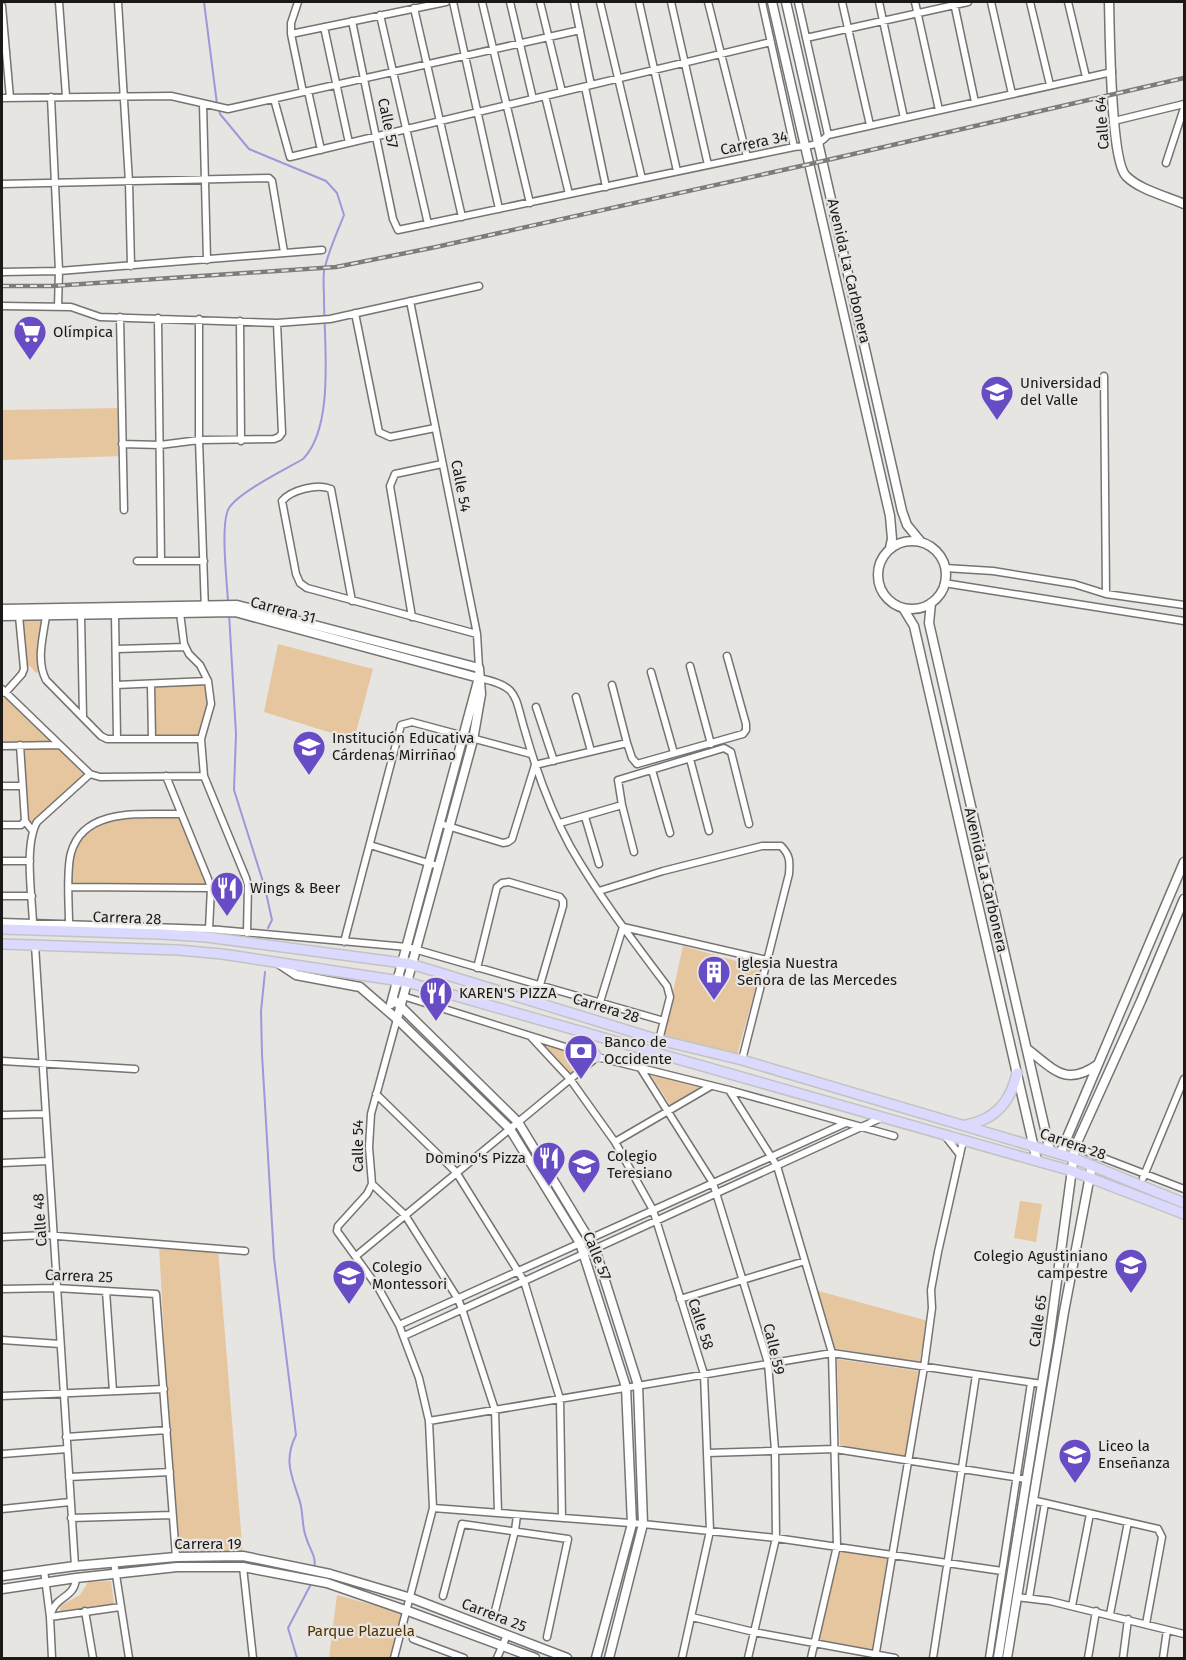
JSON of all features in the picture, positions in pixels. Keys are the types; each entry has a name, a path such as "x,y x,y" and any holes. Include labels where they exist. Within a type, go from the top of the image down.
{"main road":[{"path":"46,923 55,930"},
{"name":"Carrera 28","path":"2,929 161,934 407,963 659,1040 742,1060 1073,1158 1185,1203"},
{"name":"Carrera 28","path":"2,944 178,950 222,954 402,981 1072,1171 1185,1214"},
{"path":"580,1032 597,1057"},
{"path":"965,1125 982,1121 997,1111 1008,1098 1017,1073"}],"street":[{"path":"59,2 66,96"},
{"path":"118,2 129,182 131,266"},
{"path":"298,2 291,23 291,34 321,150"},
{"path":"291,34 446,2"},
{"path":"453,2 499,209"},
{"path":"482,2 530,202"},
{"path":"510,2 533,99"},
{"path":"540,2 562,92"},
{"path":"574,2 606,187"},
{"path":"600,2 642,179"},
{"path":"639,2 677,171"},
{"path":"671,2 708,165"},
{"path":"708,2 747,157"},
{"path":"762,2 794,147"},
{"name":"Avenida La Carbonera","path":"772,2 890,516 892,539 890,548"},
{"name":"Avenida La Carbonera","path":"786,2 902,511 907,525 921,542"},
{"path":"798,2 828,135"},
{"path":"842,2 870,125"},
{"path":"879,2 904,118"},
{"path":"915,2 939,110"},
{"path":"806,38 954,3 968,2"},
{"path":"992,2 1012,94"},
{"path":"1030,2 1050,85"},
{"path":"1068,2 1086,77"},
{"name":"Calle 64","path":"1109,2 1114,121 1119,163 1125,175 1136,183 1185,204"},
{"path":"954,3 975,102"},
{"path":"2,6 10,98"},
{"path":"414,8 462,217"},
{"path":"380,15 428,224"},
{"name":"Calle 57","path":"352,21 393,219 398,231"},
{"path":"324,27 349,143"},
{"path":"2,98 171,96 228,109 580,30"},
{"path":"274,99 290,157 771,42"},
{"path":"819,144 828,135 1112,72"},
{"path":"544,96 570,194"},
{"path":"51,97 59,271 58,307"},
{"path":"203,104 207,260"},
{"path":"1114,121 1185,106"},
{"path":"1166,163 1185,106"},
{"name":"Carrera 34","path":"398,231 677,171 819,144"},
{"path":"2,184 269,178 272,181 284,252"},
{"path":"814,183 827,180"},
{"path":"2,272 59,271 322,250"},
{"path":"2,306 71,307 100,317 277,323 330,319 479,286"},
{"name":"Calle 54","path":"389,1013 402,981 445,826 473,740 481,694 477,634 410,301"},
{"path":"356,313 379,432 390,437 435,428"},
{"path":"120,317 124,510"},
{"path":"158,318 161,561"},
{"path":"199,320 199,440 205,609"},
{"path":"240,321 241,441"},
{"path":"122,444 160,445 199,440 241,441 279,437 282,433 277,323"},
{"path":"1104,376 1106,594"},
{"path":"412,617 390,486 391,480 395,474 442,464"},
{"name":"Carrera 31","path":"352,601 331,489 325,486 293,492 286,496 282,501 296,574 300,583 307,588 352,601 477,634"},
{"path":"905,541 921,542 939,554 945,568 945,583 931,603 920,608 903,608 887,598 879,582 880,563 890,548 905,541"},
{"path":"137,561 204,561"},
{"path":"945,568 993,571 1074,584 1106,594 1185,605"},
{"path":"945,583 1185,621"},
{"name":"Avenida La Carbonera","path":"931,603 928,622 1050,1151"},
{"name":"Carrera 31","path":"2,609 234,608 479,673"},
{"name":"Avenida La Carbonera","path":"903,608 914,626 1037,1161"},
{"name":"Carrera 31","path":"2,616 180,613 205,609"},
{"path":"180,613 185,647 200,665 208,681 211,704 201,739 204,776 246,878 247,933"},
{"path":"81,615 83,717"},
{"path":"115,615 117,739"},
{"path":"19,616 24,669 22,674 3,691 90,774 100,777 204,776"},
{"path":"46,616 40,661 41,671 46,680 101,736 107,739 201,739"},
{"path":"116,649 185,647"},
{"path":"612,685 627,743 634,763 637,764 743,735 747,730 728,656"},
{"path":"690,666 711,744"},
{"path":"651,672 674,753"},
{"path":"479,673 508,687 515,697 535,765 570,846 598,891 669,991 659,1040"},
{"name":"Calle 54","path":"445,826 479,673"},
{"path":"116,685 208,681"},
{"path":"151,685 152,739"},
{"path":"576,697 591,751"},
{"path":"536,707 554,761"},
{"path":"344,942 401,725 412,722 531,754"},
{"path":"535,765 627,743"},
{"path":"20,745 25,820 32,830"},
{"path":"2,746 59,745"},
{"path":"634,852 618,780 724,748 731,752 749,824"},
{"path":"690,759 709,831"},
{"path":"445,826 508,843 512,839 535,765"},
{"path":"652,770 670,833"},
{"path":"33,923 30,861 32,830 37,822 90,774"},
{"path":"166,776 211,888 209,929"},
{"path":"2,786 22,786"},
{"path":"560,823 622,805"},
{"path":"69,924 71,852 81,834 90,825 116,816 181,814"},
{"path":"585,817 599,864"},
{"path":"2,825 21,825 25,820"},
{"path":"370,845 434,865"},
{"path":"598,891 663,871 762,846 781,846 788,853 789,874 742,1060"},
{"path":"2,861 30,861"},
{"path":"1060,1154 1185,862"},
{"path":"477,968 497,887 509,882 560,897 563,901 540,984"},
{"path":"69,887 211,888"},
{"path":"2,896 32,896"},
{"name":"Calle 65","path":"998,1659 1042,1384 1075,1148 1185,899"},
{"name":"Carrera 28","path":"2,922 209,929 411,949 664,1021"},
{"path":"623,927 767,960"},
{"path":"600,1002 623,927"},
{"name":"Calle 48","path":"34,945 75,1566"},
{"name":"Calle 57","path":"277,962 296,975 360,987 397,1019 510,1129 580,1243 626,1387 632,1524 596,1659"},
{"name":"Calle 54","path":"394,1659 433,1508 429,1421 419,1378 399,1325 379,1289 338,1235 338,1226 367,1194 372,1184 369,1147 370,1114 403,996 402,981"},
{"path":"403,996 597,1057 729,1090 894,1136"},
{"name":"Calle 57","path":"393,999 518,1122 595,1249 638,1385 643,1524 609,1659"},
{"name":"Calle 58","path":"531,1037 570,1079 615,1142 653,1210 704,1374 710,1531 682,1659"},
{"path":"1027,1049 1057,1071 1071,1077 1086,1073 1098,1065"},
{"path":"356,1256 597,1057"},
{"path":"2,1061 135,1069"},
{"name":"Calle 59","path":"641,1069 713,1183 768,1363 775,1450 776,1538 748,1659"},
{"path":"1140,1185 1185,1079"},
{"path":"615,1142 711,1086"},
{"path":"729,1090 777,1166 832,1353 837,1546 811,1659"},
{"path":"376,1094 456,1172 524,1281 560,1399 562,1518"},
{"path":"2,1115 45,1113"},
{"path":"404,1336 881,1118"},
{"path":"399,1325 846,1122"},
{"path":"946,1137 960,1155"},
{"path":"875,1657 910,1461 931,1314 931,1290 963,1141"},
{"path":"1075,1148 1185,1189"},
{"path":"2,1163 48,1161"},
{"name":"Calle 65","path":"1007,1659 1064,1312 1092,1165"},
{"path":"372,1184 405,1215 462,1309 495,1410 498,1513"},
{"path":"2,1237 53,1236 245,1251"},
{"path":"680,1299 805,1261"},
{"name":"Carrera 25","path":"2,1289 56,1288 156,1294 164,1389"},
{"path":"106,1291 113,1391"},
{"path":"2,1340 60,1344"},
{"path":"429,1421 832,1353 1042,1384"},
{"path":"933,1659 976,1374"},
{"path":"989,1659 1031,1383"},
{"path":"2,1396 164,1389 176,1557"},
{"path":"66,1437 166,1430"},
{"path":"2,1454 67,1449"},
{"path":"707,1453 835,1449 1026,1479"},
{"path":"69,1477 170,1472"},
{"path":"1032,1500 1158,1529 1162,1537 1146,1624"},
{"path":"2,1509 70,1502"},
{"path":"1029,1598 1046,1503"},
{"path":"433,1508 643,1524 776,1538 1002,1571"},
{"path":"1072,1606 1090,1514"},
{"path":"71,1518 172,1515"},
{"path":"495,1611 517,1515"},
{"path":"1110,1614 1128,1522"},
{"path":"444,1596 462,1525 569,1539 548,1637"},
{"name":"Carrera 19","path":"2,1576 114,1562 176,1557 243,1556 330,1574 411,1598"},
{"path":"114,1562 129,1659"},
{"path":"243,1566 251,1658"},
{"name":"Carrera 19","path":"2,1589 177,1567 243,1566 327,1584 408,1611"},
{"path":"44,1570 52,1659"},
{"path":"50,1617 58,1600 73,1591 76,1578"},
{"path":"1016,1597 1110,1614 1185,1634"},
{"name":"Carrera 25","path":"411,1598 567,1659"},
{"path":"50,1617 120,1607"},
{"path":"85,1611 93,1659"},
{"name":"Carrera 25","path":"408,1611 535,1659"},
{"path":"1088,1659 1096,1611"},
{"path":"692,1617 875,1657 896,1659"},
{"path":"1123,1659 1128,1619"},
{"path":"1163,1659 1167,1630"},
{"path":"497,1659 507,1635"},
{"path":"413,1639 464,1659"}],"green space":[{"path":"121,408 122,456 2,460 2,410"},
{"path":"19,616 46,616 41,671 36,673 30,666 24,669"},
{"path":"278,644 373,669 354,740 264,712"},
{"path":"208,681 211,704 201,739 152,739 151,685"},
{"path":"2,690 57,744 2,745"},
{"path":"59,745 88,774 31,828 26,820 21,746"},
{"path":"181,814 211,888 69,887 69,862 81,834 103,819"},
{"path":"683,946 761,968 737,1055 663,1037"},
{"path":"542,1042 589,1059 570,1074"},
{"path":"650,1074 700,1087 671,1106"},
{"path":"1020,1201 1042,1204 1036,1242 1014,1238"},
{"path":"159,1245 218,1249 243,1556 176,1557"},
{"path":"815,1290 928,1321 919,1363 833,1348"},
{"path":"837,1359 919,1371 905,1456 840,1446"},
{"path":"841,1549 891,1557 874,1651 818,1642"},
{"path":"111,1581 114,1604 60,1611 60,1606 80,1595 88,1582"},
{"name":"Parque Plazuela","path":"337,1595 402,1613 390,1658 329,1658"}],"waterway":[{"path":"204,2 217,104"},
{"path":"219,110 249,149 326,181 337,193 344,215 324,271 326,383 320,427 313,445 303,459 252,488 229,508 224,539 228,601"},
{"path":"229,613 236,734 234,790 265,888 272,920 268,928"},
{"path":"265,972 261,1011 262,1054 274,1258 296,1435 289,1461 301,1506 305,1534 314,1558 313,1578"},
{"path":"297,1658 288,1628 311,1584"}],"railway":[{"path":"2,286 52,286 336,267 810,164 1184,78"}],"place":[{"name":"Olímpica","path":"30,361"},
{"name":"Universidad del Valle","path":"997,421"},
{"name":"Institución Educativa Cárdenas Mirriñao","path":"309,776"},
{"name":"Wings & Beer","path":"227,917"},
{"name":"Iglesia Nuestra Señora de las Mercedes","path":"714,1001"},
{"name":"KAREN'S PIZZA","path":"436,1022"},
{"name":"Banco de Occidente","path":"581,1080"},
{"name":"Domino's Pizza","path":"549,1187"},
{"name":"Colegio Teresiano","path":"584,1194"},
{"name":"Colegio Agustiniano campestre","path":"1131,1294"},
{"name":"Colegio Montessori","path":"349,1305"},
{"name":"Liceo la Enseñanza","path":"1075,1484"}]}
